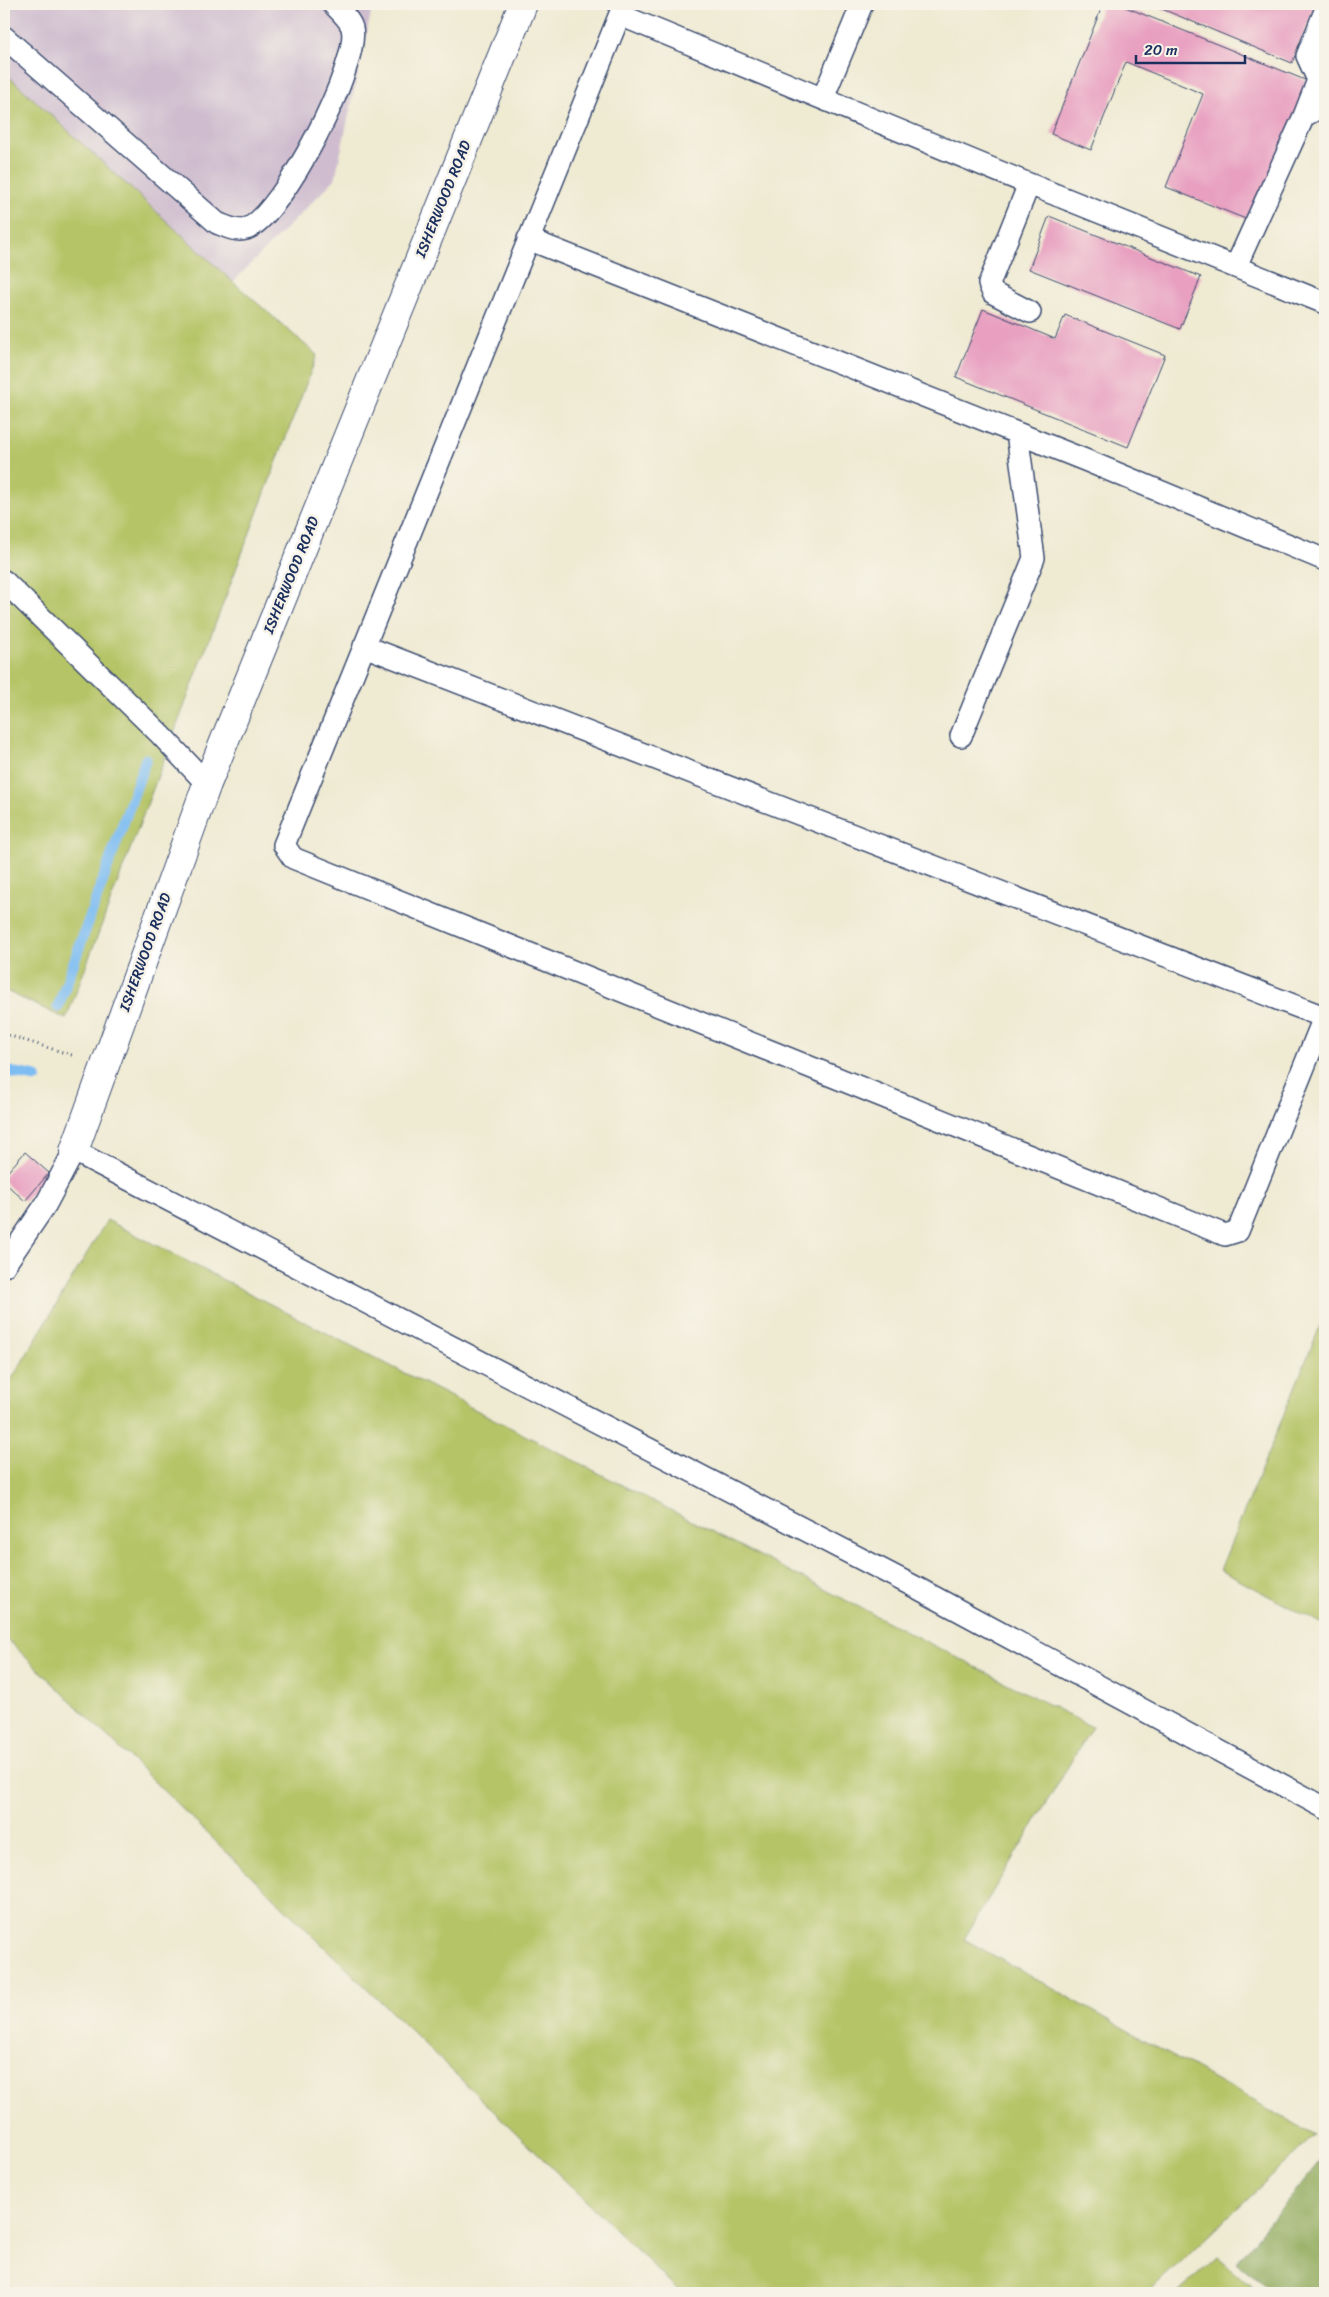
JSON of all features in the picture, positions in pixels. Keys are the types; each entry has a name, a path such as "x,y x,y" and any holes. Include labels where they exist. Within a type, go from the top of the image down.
{"street":[{"name":"ISHERWOOD ROAD","path":"74,1151 103,1065 207,784 523,4"}],"lane":[{"path":"4,37 217,223 232,230 246,229 267,215 283,194 309,149 348,66 353,42 352,26 334,4"},
{"path":"823,98 862,4"},
{"path":"364,646 1325,1016 1238,1230 1225,1235 293,858 284,845 364,646 528,239 622,9 823,98 1029,184 1236,266 1323,297"},
{"path":"1236,266 1304,116 1318,80 1307,56 1325,11"},
{"path":"1304,116 1316,109 1325,111"},
{"path":"1029,184 989,284 993,293 1030,312"},
{"path":"528,239 1017,433 1325,560"},
{"path":"961,736 1034,558 1017,433"},
{"path":"4,581 207,784"},
{"path":"5,1265 46,1204 74,1151 921,1590 1325,1808"}],"path":[{"path":"4,1034 103,1065"}],"shaded area":[{"path":"4,4 373,4 335,179 233,282 4,72"}],"green space":[{"path":"4,72 233,282 317,355 66,1019 4,990"},
{"path":"107,1220 1092,1727 964,1939 1315,2135 1147,2293 681,2293 4,1636 4,1392"},
{"path":"1325,1314 1325,1626 1220,1570"},
{"path":"1325,2155 1325,2293 1272,2293 1237,2262"},
{"path":"1217,2257 1259,2293 1178,2293"}],"building":[{"path":"1103,4 1118,4 1310,82 1253,222 1166,187 1203,94 1126,62 1091,150 1051,134"},
{"path":"1150,4 1316,4 1292,63"},
{"path":"1049,216 1201,277 1180,329 1029,269"},
{"path":"983,309 1055,339 1065,315 1165,355 1128,447 956,377"},
{"path":"25,1152 49,1173 25,1201 4,1182 4,1176"}],"waterway":[{"path":"58,1007 146,759"},
{"path":"4,1071 36,1077"}]}
